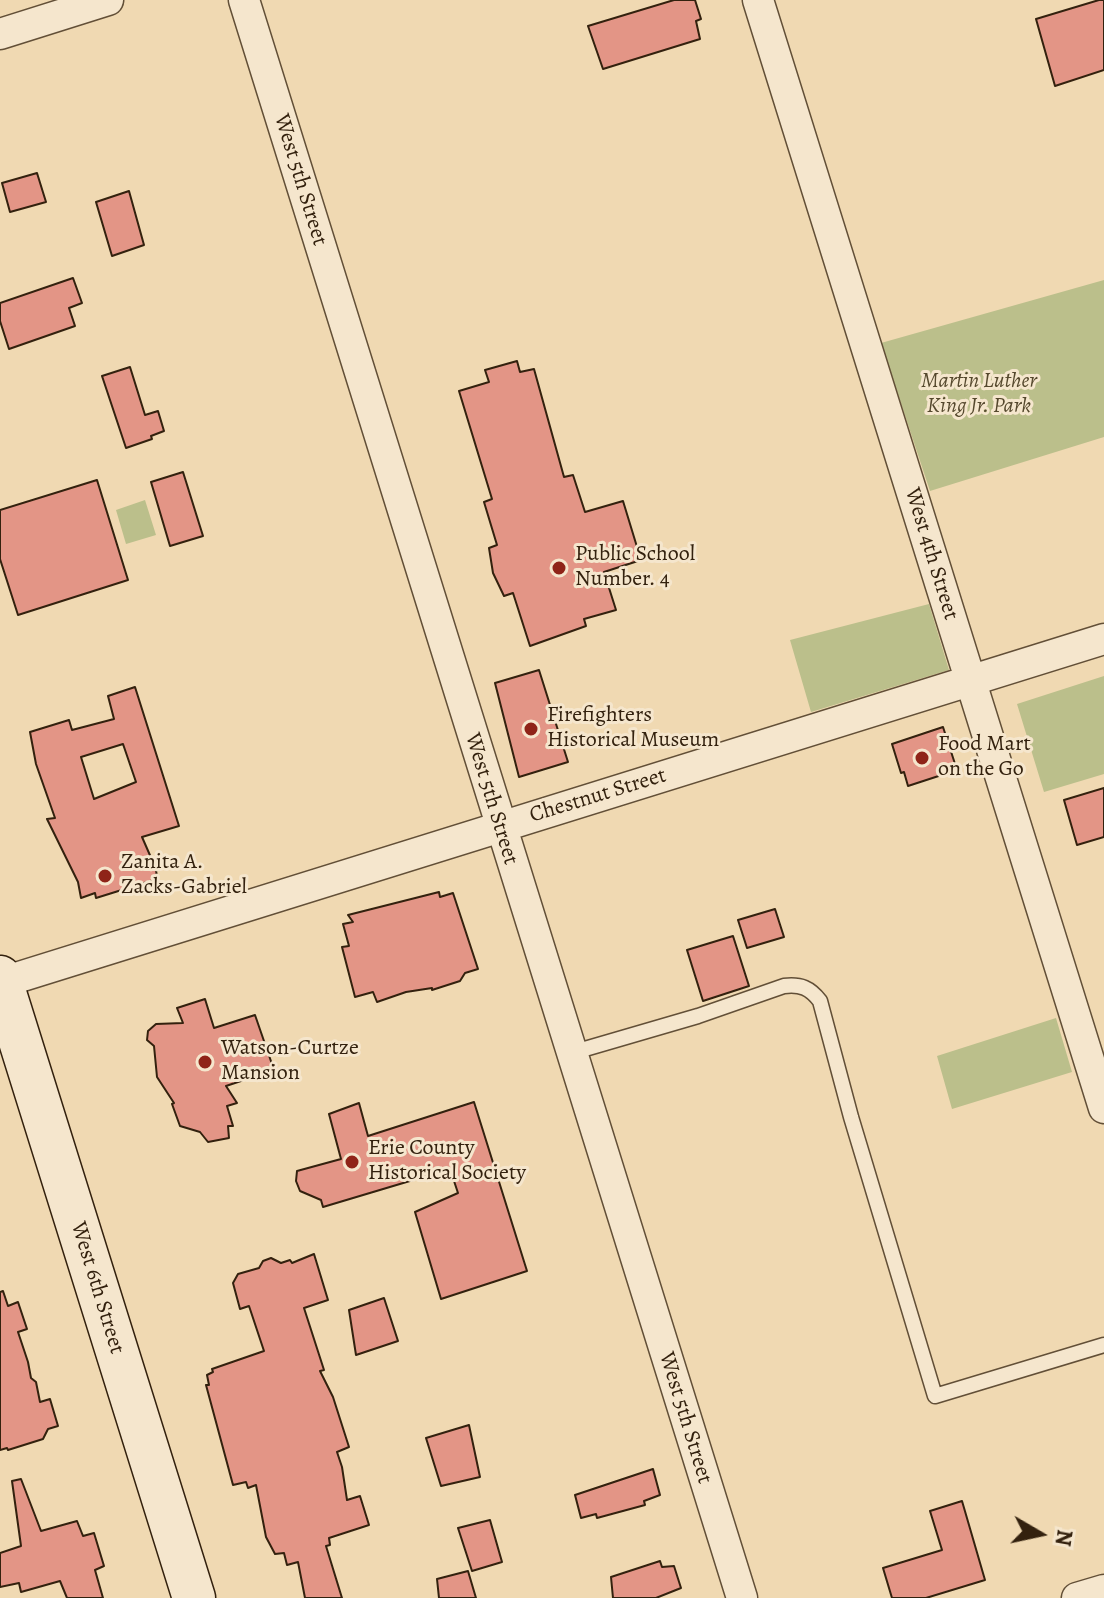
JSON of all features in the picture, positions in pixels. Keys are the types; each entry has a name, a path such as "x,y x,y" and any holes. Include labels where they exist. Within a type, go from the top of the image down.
{"main road":[{"name":"West 6th Street","path":"1,981 194,1598"}],"street":[{"path":"0,34 108,0"},
{"name":"West 5th Street","path":"244,0 742,1598"},
{"name":"West 4th Street","path":"758,0 1104,1108"},
{"name":"Chestnut Street","path":"1,981 1104,639"},
{"path":"1077,1598 1104,1590"}],"lane":[{"path":"571,1053 698,1016 784,986 811,989 820,1001 851,1117 935,1396 1104,1345"}],"green space":[{"name":"Martin Luther King Jr. Park","path":"1104,280 1104,437 930,491 881,343"},
{"path":"145,500 156,535 126,544 116,510"},
{"path":"929,604 949,670 811,712 790,640"},
{"path":"1104,676 1104,774 1044,792 1017,704"},
{"path":"1056,1018 1072,1072 952,1109 937,1056"}],"building":[{"path":"674,0 695,0 701,19 696,21 700,39 603,69 588,26"},
{"path":"1104,0 1104,70 1055,86 1036,19"},
{"path":"37,173 46,202 10,212 2,183"},
{"path":"129,191 144,245 112,256 96,202"},
{"path":"73,278 82,303 69,308 75,326 9,349 0,321 0,303"},
{"path":"517,361 520,372 534,369 564,477 573,475 585,512 623,501 641,560 604,572 616,610 584,619 586,626 530,646 513,593 504,596 493,573 489,548 497,545 484,502 492,499 459,391 489,382 485,370"},
{"path":"130,367 145,415 158,411 164,431 151,436 152,439 126,448 102,376"},
{"path":"183,472 203,536 170,546 151,482"},
{"path":"97,480 128,580 18,615 0,559 0,510"},
{"path":"539,670 568,762 519,777 495,683"},
{"path":"135,687 179,826 142,837 156,869 157,879 96,898 95,893 81,898 78,882 47,819 55,818 36,764 30,732 69,720 72,730 114,719 108,696","holes":["123,744 136,782 94,799 81,757"]},
{"path":"943,727 957,770 908,786 892,744"},
{"path":"1104,788 1104,837 1077,845 1064,800"},
{"path":"439,892 440,897 453,893 478,969 465,973 460,981 432,990 406,992 377,1002 373,992 355,997 342,947 349,946 343,924 353,922 348,915"},
{"path":"775,909 784,937 747,948 738,920"},
{"path":"733,936 749,986 703,1001 687,950"},
{"path":"205,999 214,1028 255,1015 274,1070 226,1086 237,1103 227,1106 233,1126 228,1126 229,1138 208,1142 200,1132 180,1126 174,1103 157,1077 154,1046 147,1040 148,1031 156,1024 183,1023 177,1008"},
{"path":"474,1102 527,1271 441,1299 415,1212 458,1193 450,1169 323,1207 321,1200 300,1191 296,1181 297,1171 341,1159 329,1114 359,1103 368,1136"},
{"path":"314,1254 328,1300 304,1308 324,1370 320,1371 333,1397 349,1447 337,1452 347,1500 360,1496 369,1525 329,1538 330,1545 326,1546 342,1598 305,1598 298,1562 287,1565 284,1553 275,1554 266,1537 256,1485 248,1488 246,1482 233,1485 206,1385 209,1385 207,1375 213,1372 212,1369 264,1351 249,1306 240,1309 233,1283 238,1274 259,1268 263,1261 271,1258 281,1263 290,1260 292,1263"},
{"path":"3,1291 8,1306 18,1302 27,1329 18,1332 31,1378 36,1382 40,1402 50,1399 58,1426 48,1429 43,1439 8,1450 0,1450 0,1292"},
{"path":"384,1298 398,1341 356,1355 349,1310"},
{"path":"469,1425 480,1477 441,1486 426,1438"},
{"path":"653,1469 660,1495 644,1501 645,1505 597,1518 596,1514 581,1518 575,1495"},
{"path":"21,1479 41,1531 77,1521 83,1536 94,1533 104,1566 95,1570 103,1598 67,1598 60,1581 21,1592 19,1583 0,1587 0,1553 21,1546 12,1481"},
{"path":"962,1501 985,1580 926,1598 892,1598 883,1568 942,1550 930,1511"},
{"path":"490,1520 502,1562 472,1571 458,1528"},
{"path":"660,1561 662,1567 674,1566 681,1588 656,1598 613,1598 611,1577"},
{"path":"468,1571 476,1598 439,1598 437,1579"}],"place":[{"name":"Public School Number. 4","path":"559,568"},
{"name":"Firefighters Historical Museum","path":"531,729"},
{"name":"Food Mart on the Go","path":"922,758"},
{"name":"Zanita A. Zacks-Gabriel","path":"105,876"},
{"name":"Watson-Curtze Mansion","path":"205,1062"},
{"name":"Erie County Historical Society","path":"352,1162"}]}
